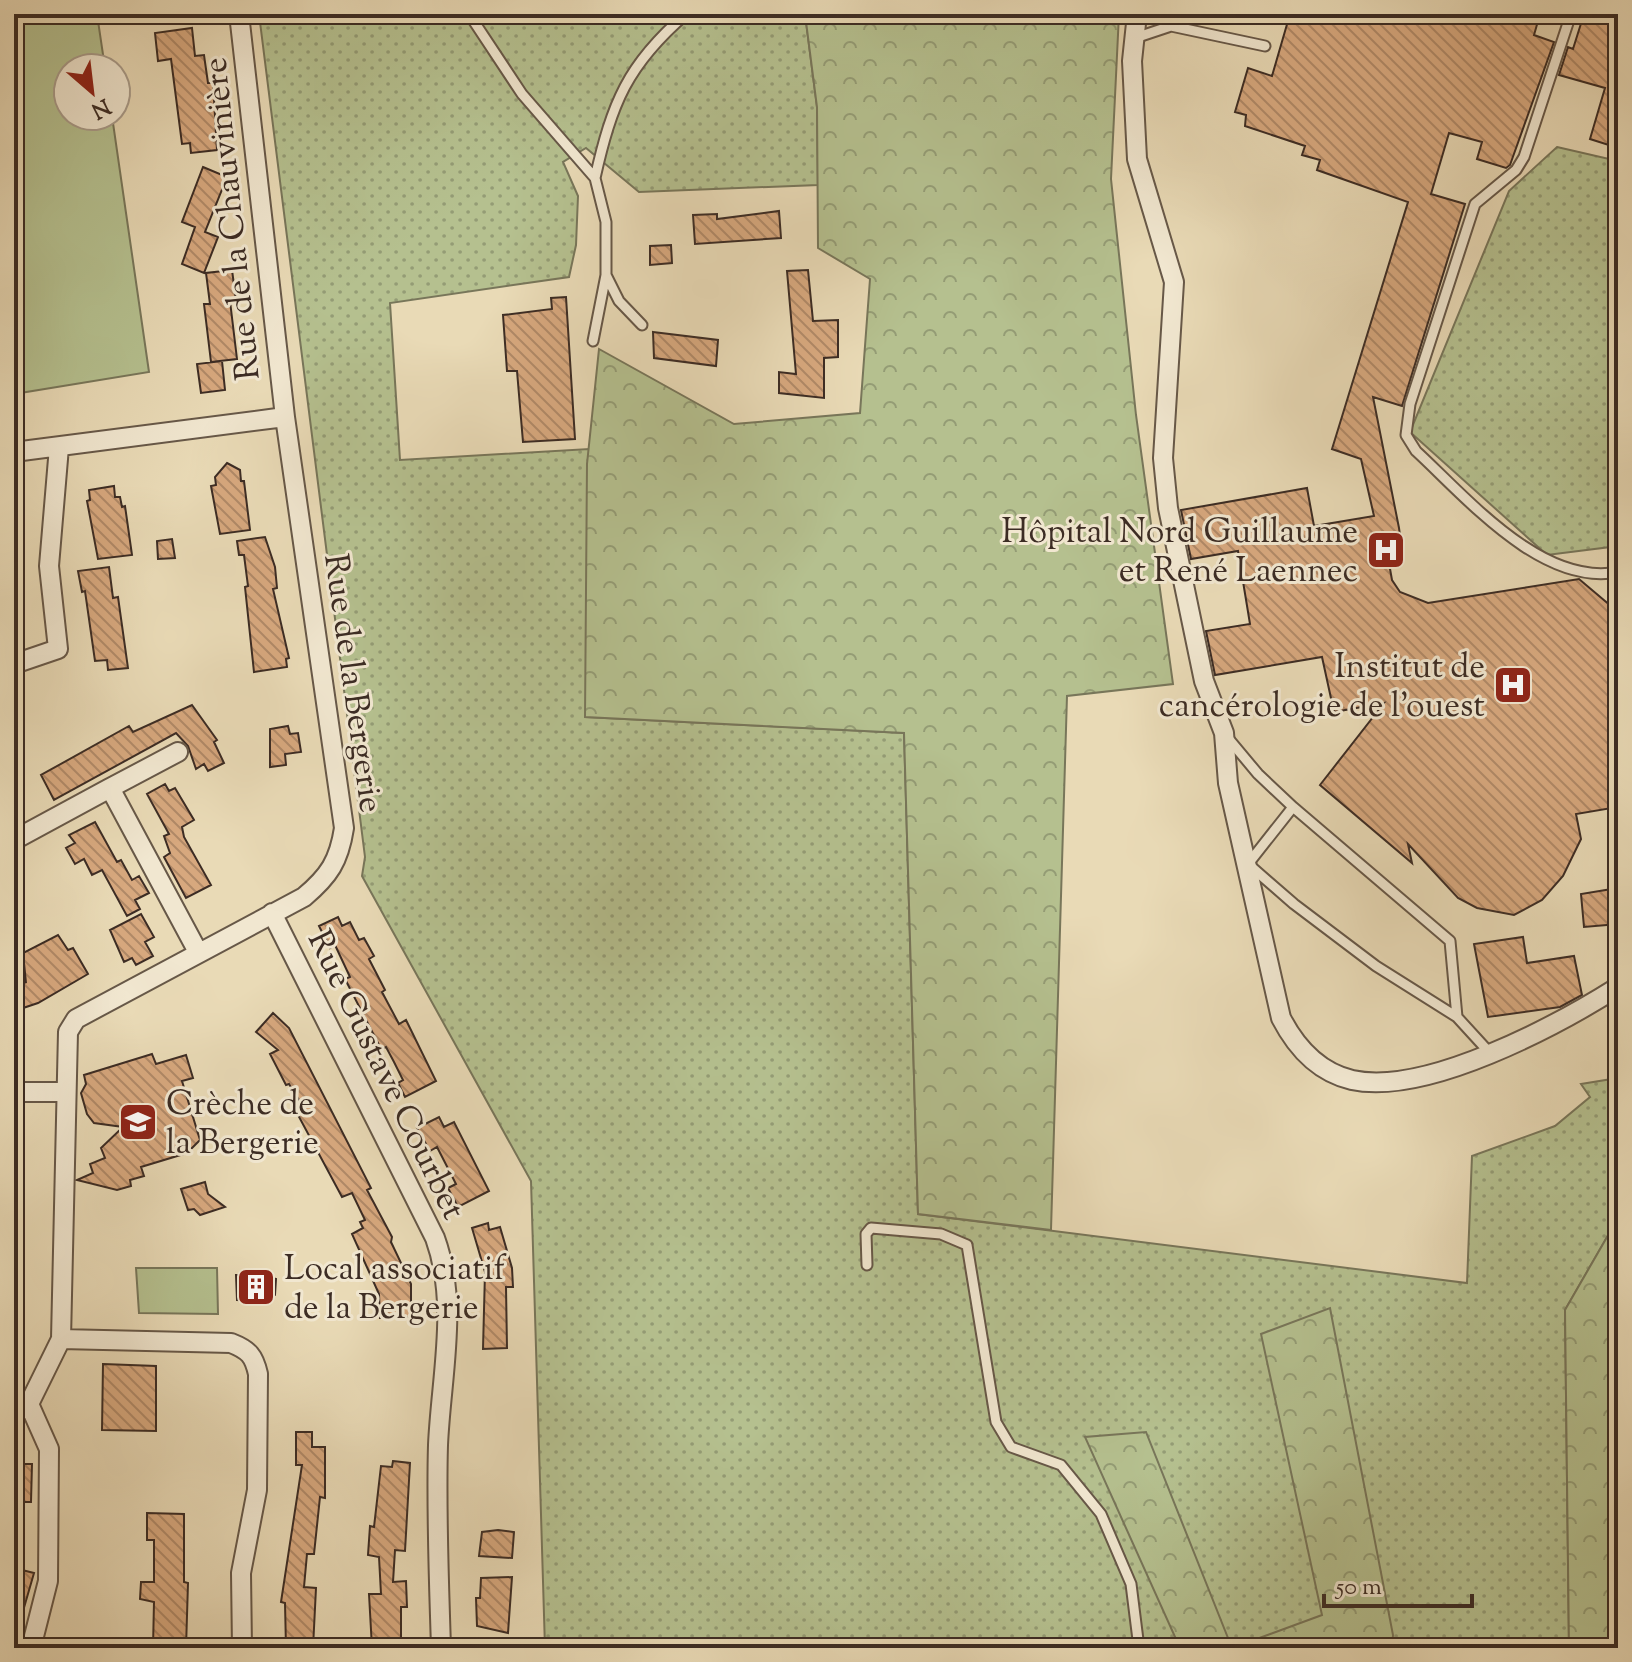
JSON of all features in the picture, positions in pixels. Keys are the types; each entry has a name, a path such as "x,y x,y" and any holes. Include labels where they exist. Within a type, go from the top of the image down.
{"street":[{"name":"Rue de la Chauvinière","path":"239,14 285,417"},
{"path":"1137,14 1132,61 1137,159 1174,282 1163,458 1168,508 1204,681 1224,733 1228,783 1281,1018 1300,1049 1317,1063 1351,1080 1400,1080 1449,1068 1533,1036 1618,987"},
{"path":"14,452 285,417"},
{"name":"Rue de la Bergerie","path":"21,1410 61,1339 68,1032 76,1019 304,897 328,877 340,855 344,828 285,417"},
{"path":"14,664 58,649 49,566 59,447"},
{"path":"14,840 178,752"},
{"path":"110,788 198,952"},
{"name":"Rue Gustave Courbet","path":"272,913 435,1238 446,1268 447,1301 438,1446 441,1648"},
{"path":"14,1092 65,1092"},
{"path":"61,1339 231,1343 248,1349 258,1374 257,1490 241,1573 242,1648"},
{"path":"21,1410 49,1449 48,1581 26,1644"}],"lane":[{"path":"469,14 522,94 595,178 606,222 606,275 593,341"},
{"path":"595,178 621,89 651,44 686,14"},
{"path":"1571,14 1524,157 1516,170 1475,204 1410,404 1406,435 1416,451 1528,550 1562,568 1587,575 1618,572"},
{"path":"1135,38 1171,26 1265,46"},
{"path":"606,275 619,301 642,325"},
{"path":"1224,733 1258,774 1293,807 1450,941 1457,1017"},
{"path":"1293,807 1248,864 1294,904 1376,966 1457,1017 1489,1052"},
{"path":"867,1265 866,1234 871,1228 941,1234 967,1245 996,1422 1011,1447 1061,1465 1101,1514 1131,1584 1139,1648"}],"green space":[{"path":"14,14 97,14 103,52 52,52 52,132 114,132 149,372 14,394"},
{"path":"259,14 805,14 817,107 818,185 639,192 586,148 563,162 578,196 576,245 569,277 390,303 400,460 589,449 586,717 904,733 918,1214 1467,1283 1472,1156 1555,1126 1590,1097 1581,1084 1618,1078 1618,1218 1565,1310 1569,1648 545,1648 531,1181 362,876 365,857"},
{"path":"805,14 1119,14 1111,179 1136,415 1173,684 1067,696 1051,1230 918,1214 904,733 585,717 587,464 599,349 734,424 860,413 870,279 818,248 817,107"},
{"path":"1557,147 1618,161 1618,546 1547,555 1410,432 1509,191"},
{"path":"1618,1218 1618,1648 1569,1648 1565,1310"},
{"path":"136,1268 217,1268 218,1314 139,1313"},
{"path":"1330,1308 1393,1635 1392,1648 1232,1648 1322,1615 1261,1334"},
{"path":"1146,1432 1232,1648 1180,1648 1085,1437"}],"building":[{"path":"1290,14 1540,14 1534,35 1554,42 1510,165 1506,168 1477,159 1482,142 1449,133 1431,194 1465,204 1402,406 1373,397 1399,528 1402,550 1387,552 1392,580 1400,592 1428,603 1579,579 1618,612 1618,807 1576,814 1581,839 1563,876 1542,900 1514,915 1477,908 1458,898 1408,844 1412,863 1320,785 1384,703 1334,712 1322,657 1215,675 1206,631 1250,624 1238,551 1191,559 1181,510 1307,488 1314,526 1374,516 1361,459 1332,449 1408,202 1317,170 1320,160 1302,155 1305,146 1245,126 1246,115 1235,112 1248,68 1272,76"},
{"path":"1584,14 1618,14 1618,148 1590,139 1605,88 1559,75 1568,47 1573,49"},
{"path":"192,28 195,56 204,55 208,83 213,83 217,150 191,153 190,143 182,144 171,59 158,61 155,33"},
{"path":"203,167 227,177 205,232 218,237 204,273 182,264 195,227 182,222"},
{"path":"779,211 781,238 695,244 693,215 717,214 717,219"},
{"path":"671,245 672,263 650,265 650,246"},
{"path":"232,270 236,300 230,301 237,359 211,362 204,304 210,304 206,273"},
{"path":"808,270 813,321 838,320 838,357 824,358 824,398 779,393 779,372 796,374 787,271"},
{"path":"566,297 575,439 523,442 517,371 507,371 503,315 552,309 551,298"},
{"path":"653,332 718,340 716,366 654,358"},
{"path":"222,361 225,390 201,393 197,364"},
{"path":"227,463 240,470 241,481 244,481 250,530 220,534 211,486 216,485 215,477"},
{"path":"114,486 115,497 120,497 122,507 125,506 132,555 98,559 87,501 90,500 89,490"},
{"path":"265,537 275,567 277,588 273,589 289,658 286,659 287,667 254,672 244,555 239,555 237,541"},
{"path":"172,539 175,558 158,559 157,541"},
{"path":"109,567 113,598 118,597 128,668 108,670 107,660 95,661 85,591 82,592 78,571"},
{"path":"192,705 217,740 214,742 224,763 208,771 204,764 196,769 188,746 176,733 54,800 41,775 129,726 133,732"},
{"path":"288,726 290,734 298,733 301,752 285,754 286,765 270,767 270,729"},
{"path":"165,784 169,791 175,788 194,820 182,827 184,837 211,885 186,898 164,857 170,853 164,836 169,834 147,794"},
{"path":"95,822 117,862 121,860 132,880 139,876 149,893 135,900 140,909 127,916 102,870 92,875 84,859 75,864 66,848 75,843 69,835"},
{"path":"1618,888 1618,924 1584,927 1581,894"},
{"path":"141,914 154,937 145,942 153,956 136,965 132,958 124,962 110,930"},
{"path":"338,917 342,926 350,922 359,940 364,938 374,956 369,959 385,990 382,992 399,1024 406,1020 436,1081 405,1097 398,1083 403,1080 394,1062 386,1047 381,1049 345,979 350,977 335,945 330,948 319,926"},
{"path":"58,935 68,950 73,948 88,974 38,1003 14,1011 14,964 26,983 23,953"},
{"path":"1523,937 1527,963 1574,956 1582,995 1560,1007 1488,1017 1474,944"},
{"path":"273,1013 289,1028 371,1188 367,1190 392,1237 391,1242 411,1284 411,1317 380,1318 379,1294 352,1234 363,1228 360,1222 365,1220 352,1193 342,1197 298,1115 306,1111 289,1084 286,1085 270,1054 278,1050 256,1032"},
{"name":"Crèche de la Bergerie","path":"152,1054 156,1064 186,1055 193,1078 182,1081 200,1140 187,1153 141,1167 144,1176 130,1180 131,1186 117,1190 77,1180 93,1173 90,1164 105,1158 101,1148 123,1127 94,1123 87,1114 81,1093 86,1084 84,1075"},
{"path":"439,1117 444,1127 454,1122 489,1191 458,1207 448,1188 456,1184 437,1147 430,1151 417,1128"},
{"path":"205,1182 208,1194 225,1207 200,1215 194,1209 188,1210 181,1189"},
{"path":"488,1223 489,1230 500,1227 512,1268 513,1287 506,1287 507,1348 483,1349 485,1272 472,1228"},
{"name":"Local associatif de la Bergerie","path":"236,1275 263,1275 276,1279 275,1295 264,1301 237,1300"},
{"path":"103,1364 156,1366 156,1431 102,1430"},
{"path":"296,1432 312,1432 312,1447 325,1447 325,1498 320,1497 314,1554 307,1554 304,1587 316,1588 313,1648 286,1648 285,1603 281,1602 302,1465 296,1465"},
{"path":"393,1461 410,1463 405,1551 395,1550 393,1582 406,1581 407,1607 401,1607 401,1648 372,1648 369,1594 381,1594 379,1557 368,1555 370,1526 374,1527 381,1466 392,1467"},
{"path":"14,1464 32,1464 31,1502 14,1502"},
{"path":"147,1513 184,1514 184,1582 188,1583 186,1648 153,1648 154,1602 140,1599 141,1582 154,1582 154,1540 147,1540"},
{"path":"482,1532 514,1532 512,1558 479,1556"},
{"path":"14,1568 34,1573 19,1625 14,1625"},
{"path":"512,1577 508,1633 477,1626 476,1598 480,1598 481,1578"}],"place":[{"name":"Hôpital Nord Guillaume et René Laennec","path":"1386,550"},
{"name":"Institut de cancérologie de l'ouest","path":"1513,685"},
{"name":"Crèche de la Bergerie","path":"138,1122"},
{"name":"Local associatif de la Bergerie","path":"256,1287"}]}
